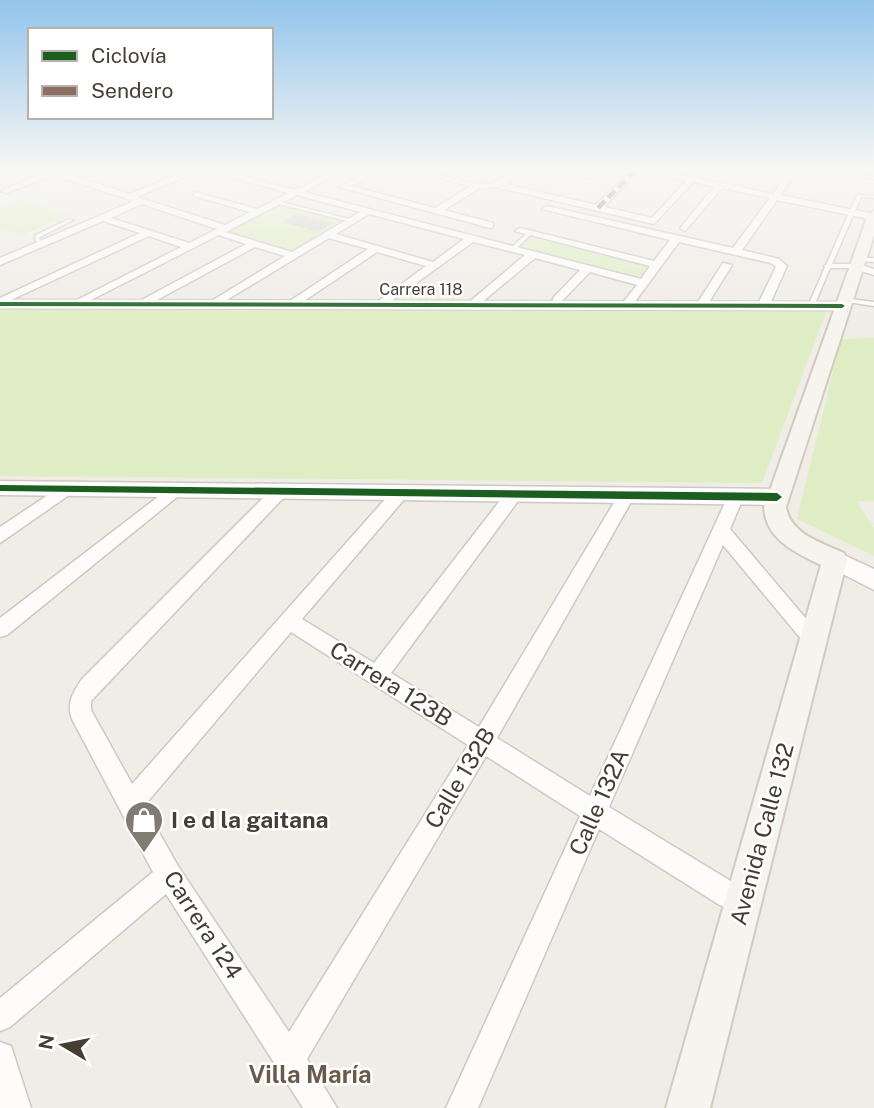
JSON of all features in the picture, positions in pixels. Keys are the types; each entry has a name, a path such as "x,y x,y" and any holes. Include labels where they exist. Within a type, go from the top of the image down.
{"main road":[{"path":"835,560 783,531 774,516 856,263 872,222"},
{"name":"Avenida Calle 132","path":"688,1108 835,560"}],"street":[{"path":"0,262 95,222"},
{"path":"114,222 189,246"},
{"path":"198,222 294,256"},
{"path":"75,304 238,222"},
{"path":"211,305 350,222"},
{"path":"408,222 643,284"},
{"path":"478,222 490,225"},
{"path":"602,222 780,263 782,266 763,306"},
{"path":"685,228 690,222"},
{"path":"735,253 756,222"},
{"path":"500,246 526,229 657,265"},
{"path":"0,303 148,233"},
{"path":"328,235 433,265"},
{"path":"379,305 472,239"},
{"path":"630,301 676,239"},
{"path":"140,305 255,243"},
{"path":"291,305 375,249"},
{"path":"472,305 533,254"},
{"path":"856,263 874,272"},
{"path":"702,305 727,265"},
{"path":"557,300 587,269"},
{"name":"Carrera 118","path":"0,303 763,306 843,303"},
{"path":"0,488 778,497"},
{"path":"0,536 66,489"},
{"path":"0,629 176,489"},
{"name":"Carrera 124","path":"281,490 89,686 81,699 80,712 169,874 321,1108"},
{"path":"131,803 401,492"},
{"path":"377,675 515,493"},
{"name":"Calle 132B","path":"289,1060 483,741 627,495"},
{"name":"Calle 132A","path":"462,1108 736,496"},
{"path":"721,531 814,640"},
{"path":"835,560 874,580"},
{"name":"Carrera 123B","path":"288,620 743,903"},
{"path":"0,1017 169,874"}],"lane":[{"path":"42,245 37,239 38,236 67,222"},
{"path":"811,306 846,222"},
{"path":"513,250 526,229"},
{"path":"827,267 874,260"},
{"path":"843,303 874,304"}],"green space":[{"path":"0,222 53,222 22,235 0,228"},
{"path":"238,222 350,222 294,256 218,232"},
{"path":"526,234 651,265 639,281 511,247"},
{"path":"0,307 827,310 762,483 0,476"},
{"path":"874,338 874,501 856,501 874,528 874,556 797,519 841,339"}],"building":[{"path":"282,222 328,222 333,223 318,232"}],"cycle path":[{"path":"0,304 842,306"},
{"path":"0,488 777,497"}],"place":[{"name":"I e d la gaitana","path":"144,854"}],"district":[{"name":"Villa María","path":"310,1075"}]}
